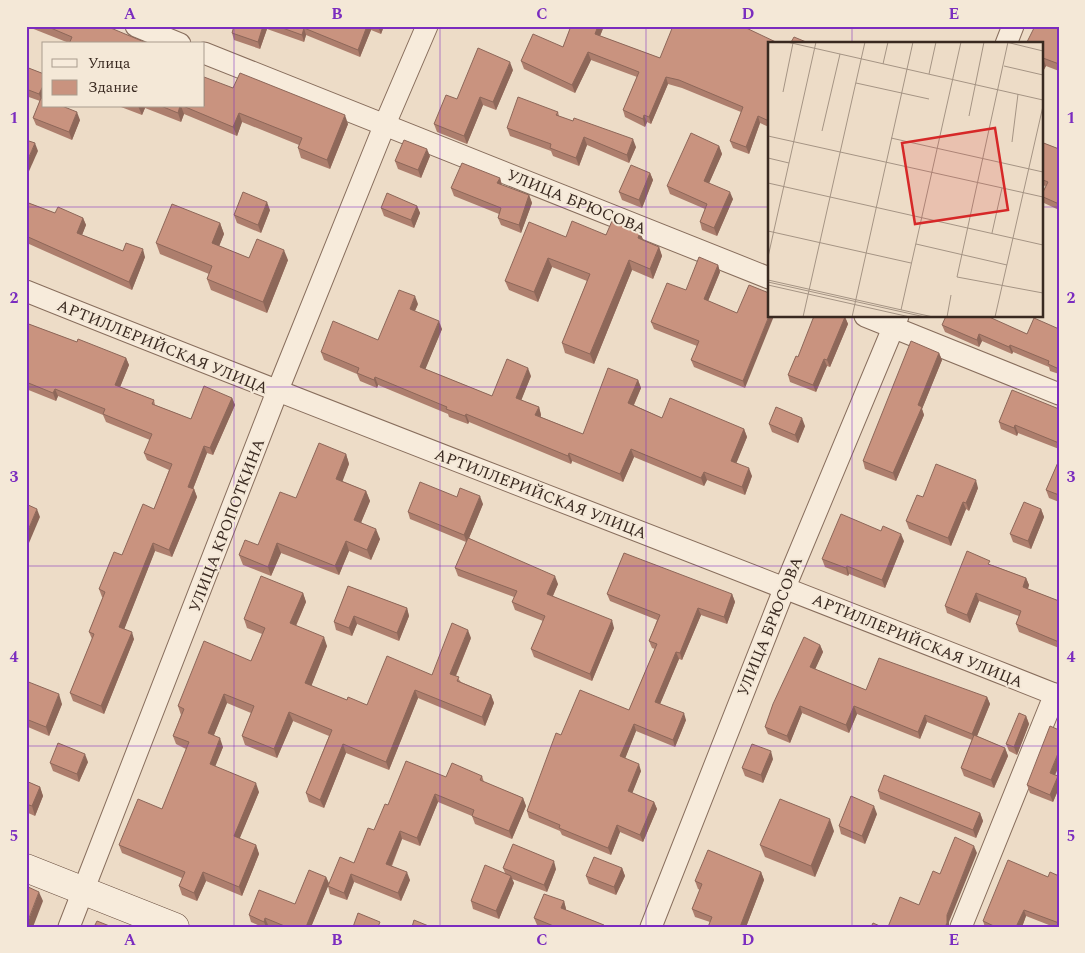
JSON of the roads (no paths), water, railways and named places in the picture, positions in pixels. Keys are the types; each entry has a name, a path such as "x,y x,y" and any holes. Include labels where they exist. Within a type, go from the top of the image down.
{"main road":[{"path":"26,868 175,927"}],"street":[{"path":"136,26 175,42"},
{"name":"УЛИЦА КРОПОТКИНА","path":"69,927 277,392 384,124 427,26"},
{"path":"1007,42 1013,26"},
{"path":"205,53 384,124"},
{"name":"УЛИЦА БРЮСОВА","path":"384,124 768,278"},
{"name":"АРТИЛЛЕРИЙСКАЯ УЛИЦА","path":"26,292 277,392 785,587 1057,695 961,927"},
{"path":"875,318 895,322 1059,394"},
{"name":"УЛИЦА БРЮСОВА","path":"651,927 785,587 895,322"}]}
